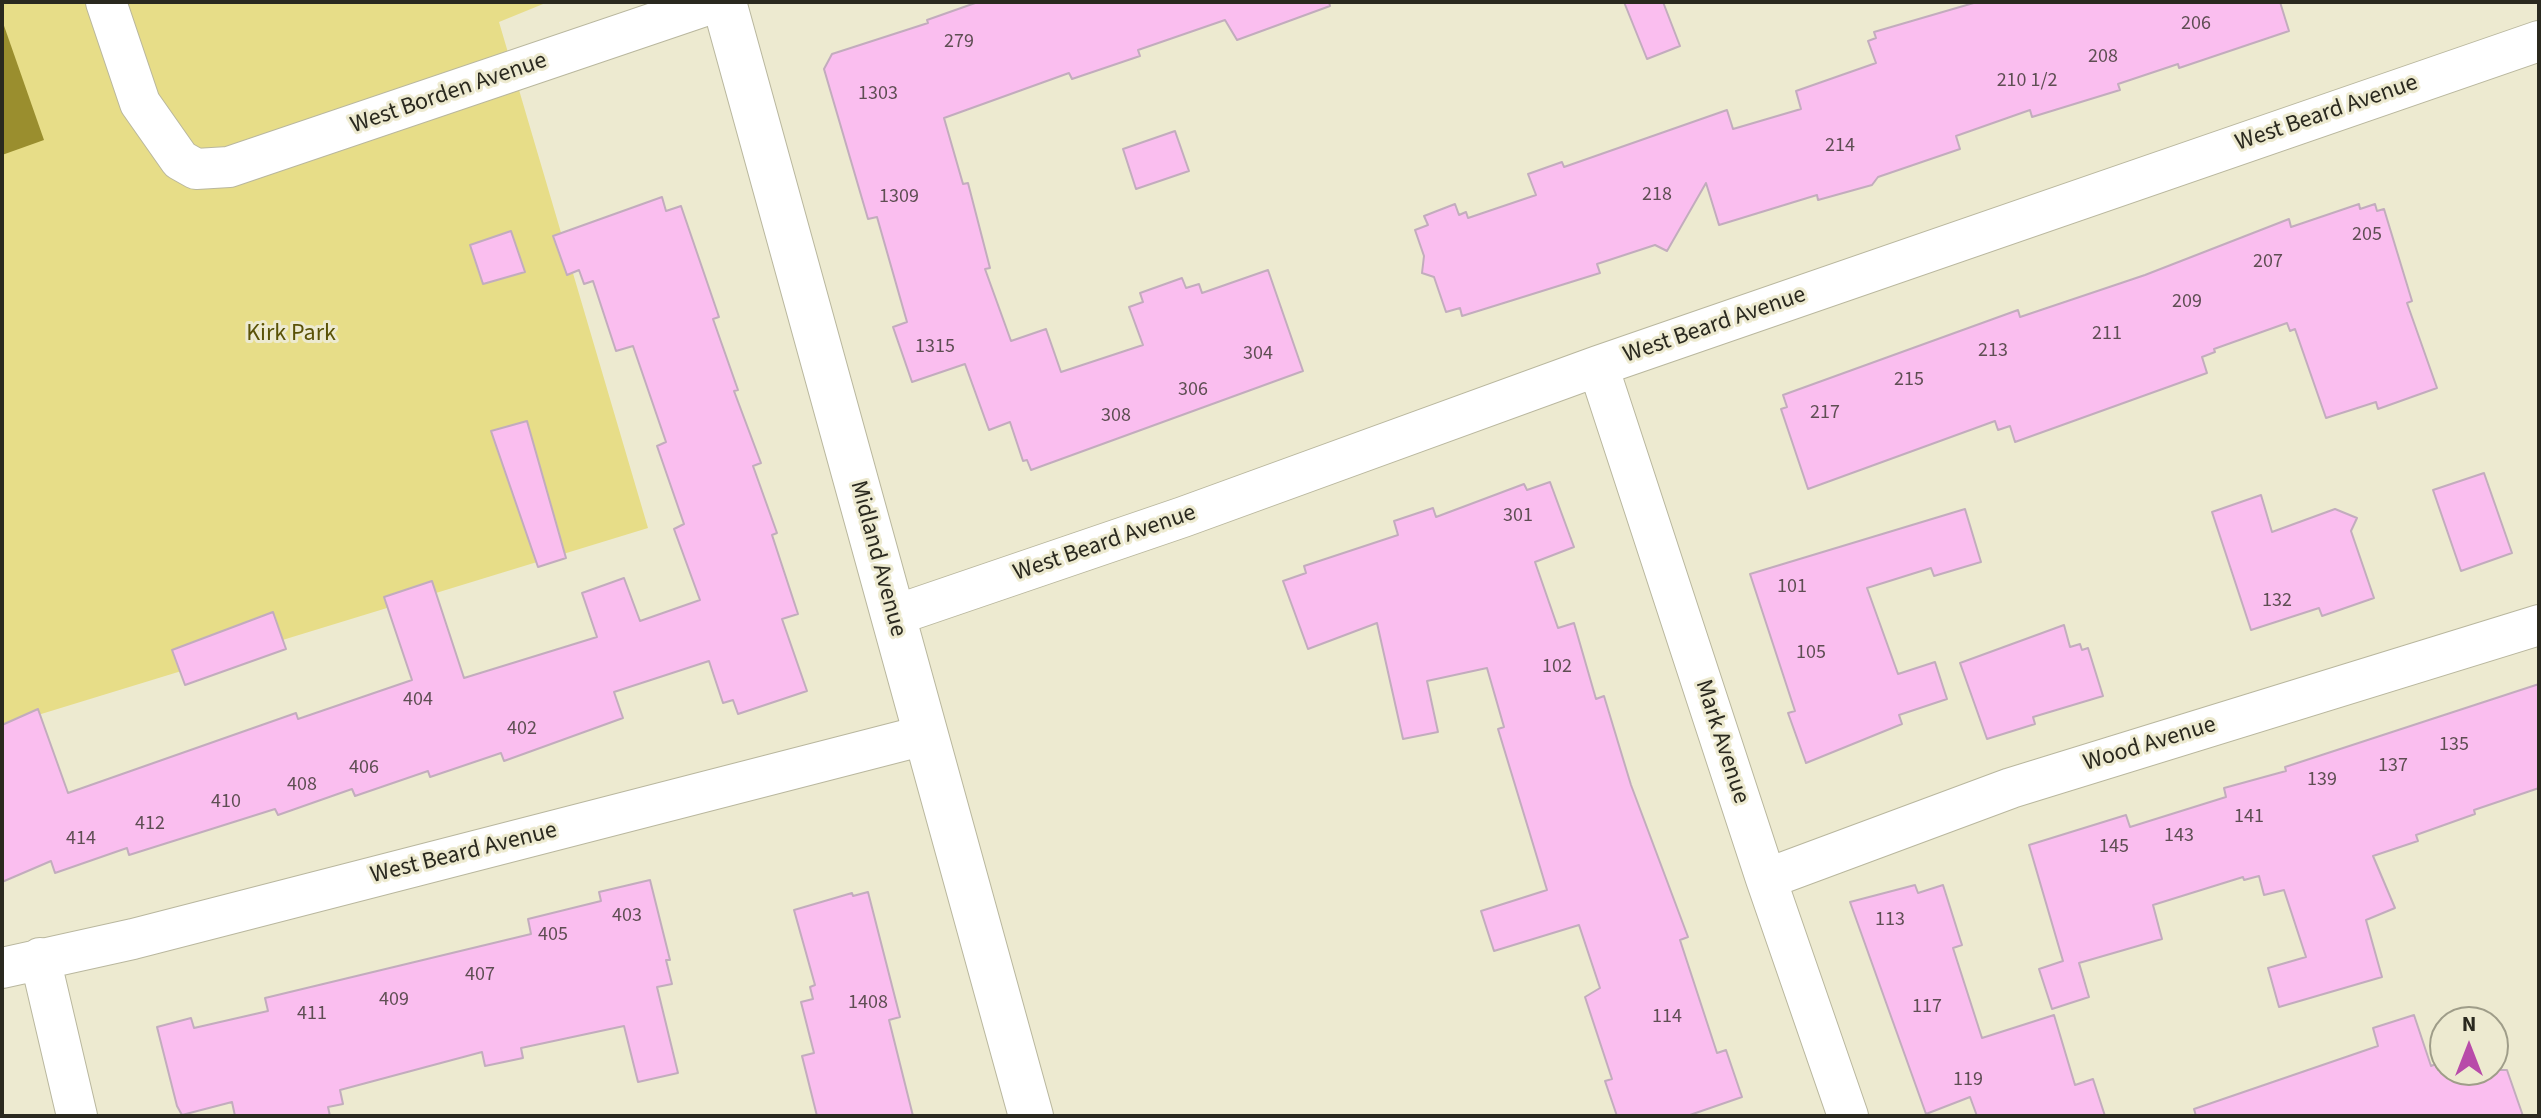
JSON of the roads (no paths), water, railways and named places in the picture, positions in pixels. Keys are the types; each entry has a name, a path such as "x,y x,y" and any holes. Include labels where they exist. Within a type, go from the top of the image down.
{"street":[{"name":"West Borden Avenue","path":"106,2 140,103 180,160 196,169 229,167 716,2"},
{"name":"Midland Avenue","path":"724,2 1031,1116"},
{"name":"West Beard Avenue","path":"893,616 1183,517 1598,366 2539,41"},
{"name":"Mark Avenue","path":"1598,366 1766,879 1848,1116"},
{"name":"Wood Avenue","path":"1766,879 2011,788 2539,625"},
{"name":"West Beard Avenue","path":"21,963 148,935 925,735"},
{"path":"21,963 77,1116"}],"park label":[{"name":"Kirk Park","path":"291,335"}]}
